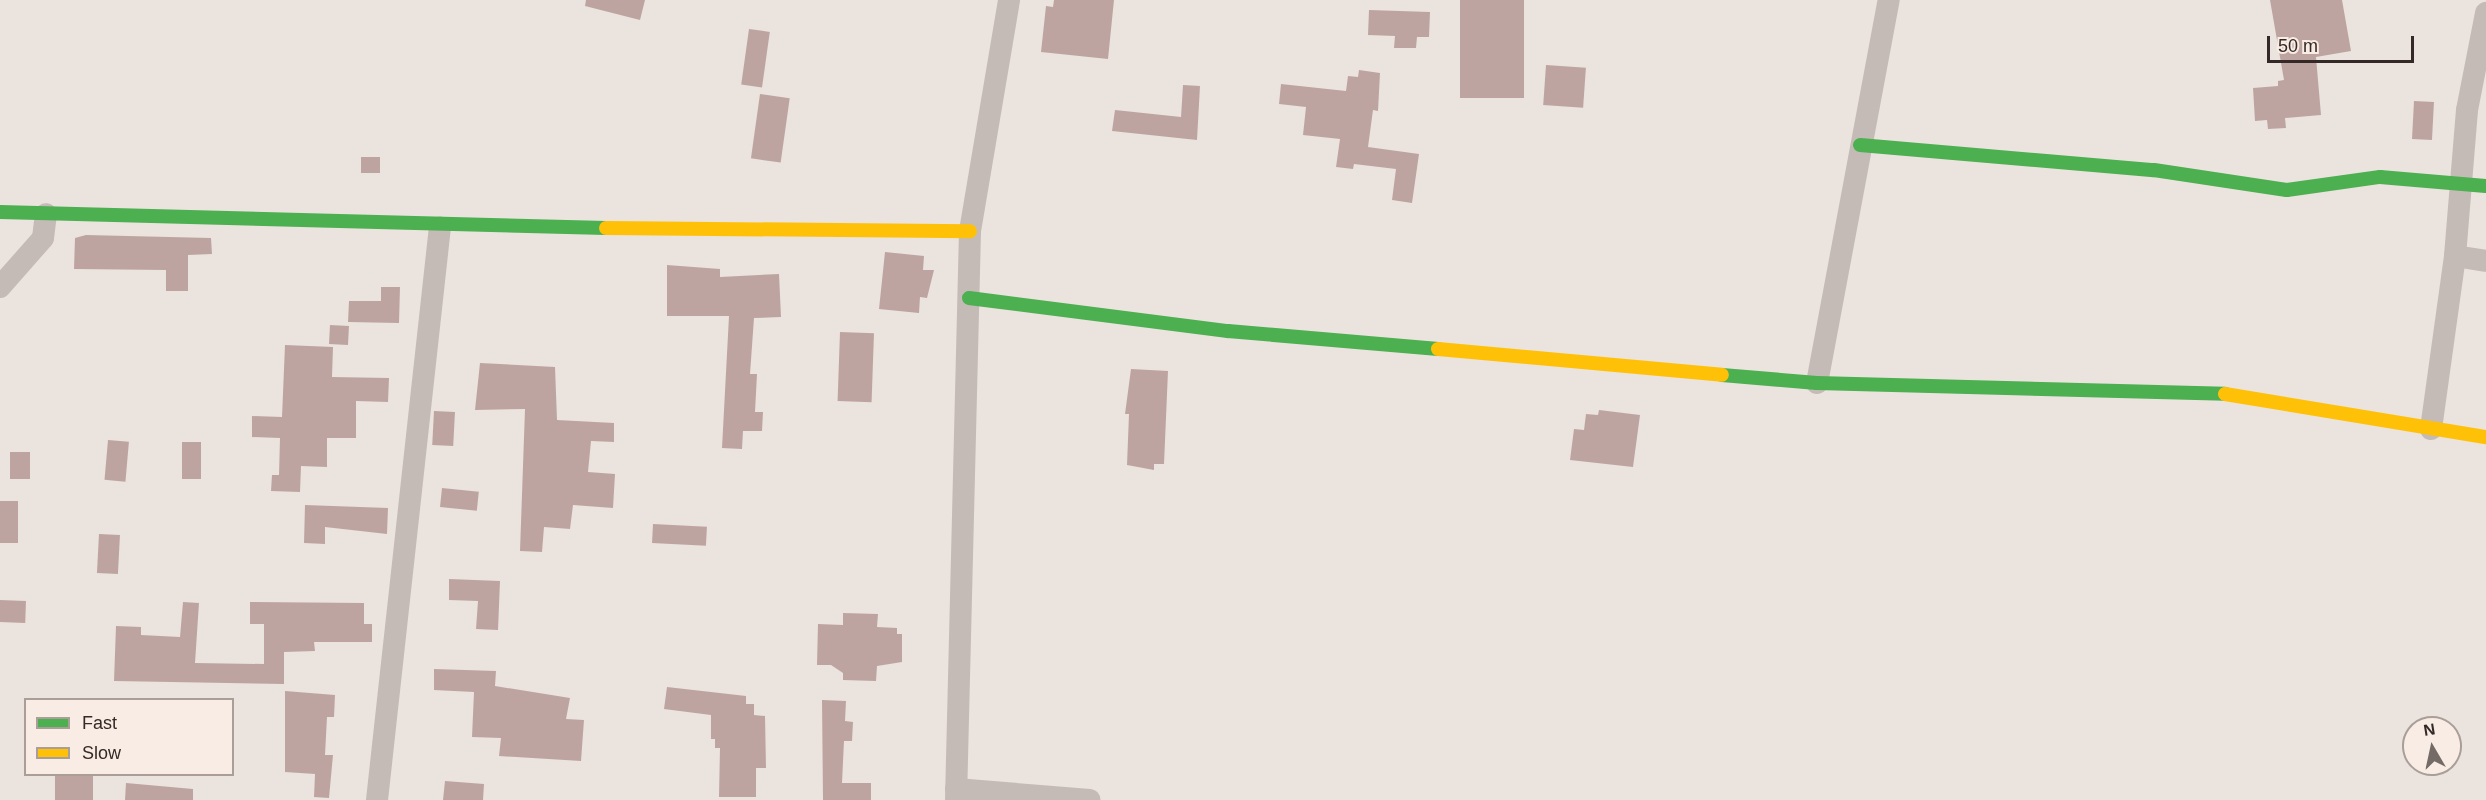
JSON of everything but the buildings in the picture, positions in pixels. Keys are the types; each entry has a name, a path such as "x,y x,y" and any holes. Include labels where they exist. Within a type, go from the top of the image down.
{"street":[{"path":"1009,0 970,231 956,794 1090,800"},
{"path":"1816,383 1860,145 1890,0"},
{"path":"2431,429 2455,256 2467,110 2486,13"},
{"path":"1860,145 2154,170 2286,190 2380,177 2486,186"},
{"path":"0,212 440,227 970,231"},
{"path":"0,287 43,238 46,214"},
{"path":"377,800 440,227"},
{"path":"2455,256 2486,261"},
{"path":"969,298 1228,331 1816,383 2233,394 2486,437"}],"traffic: fast":[{"path":"1860,145 2154,170 2287,190 2380,177 2486,186"},
{"path":"0,212 606,228"},
{"path":"969,298 1228,331 1438,349"},
{"path":"1722,375 1817,383 2225,394"}],"traffic: slow":[{"path":"606,228 970,231"},
{"path":"1438,349 1722,375"},
{"path":"2225,394 2486,437"}]}
